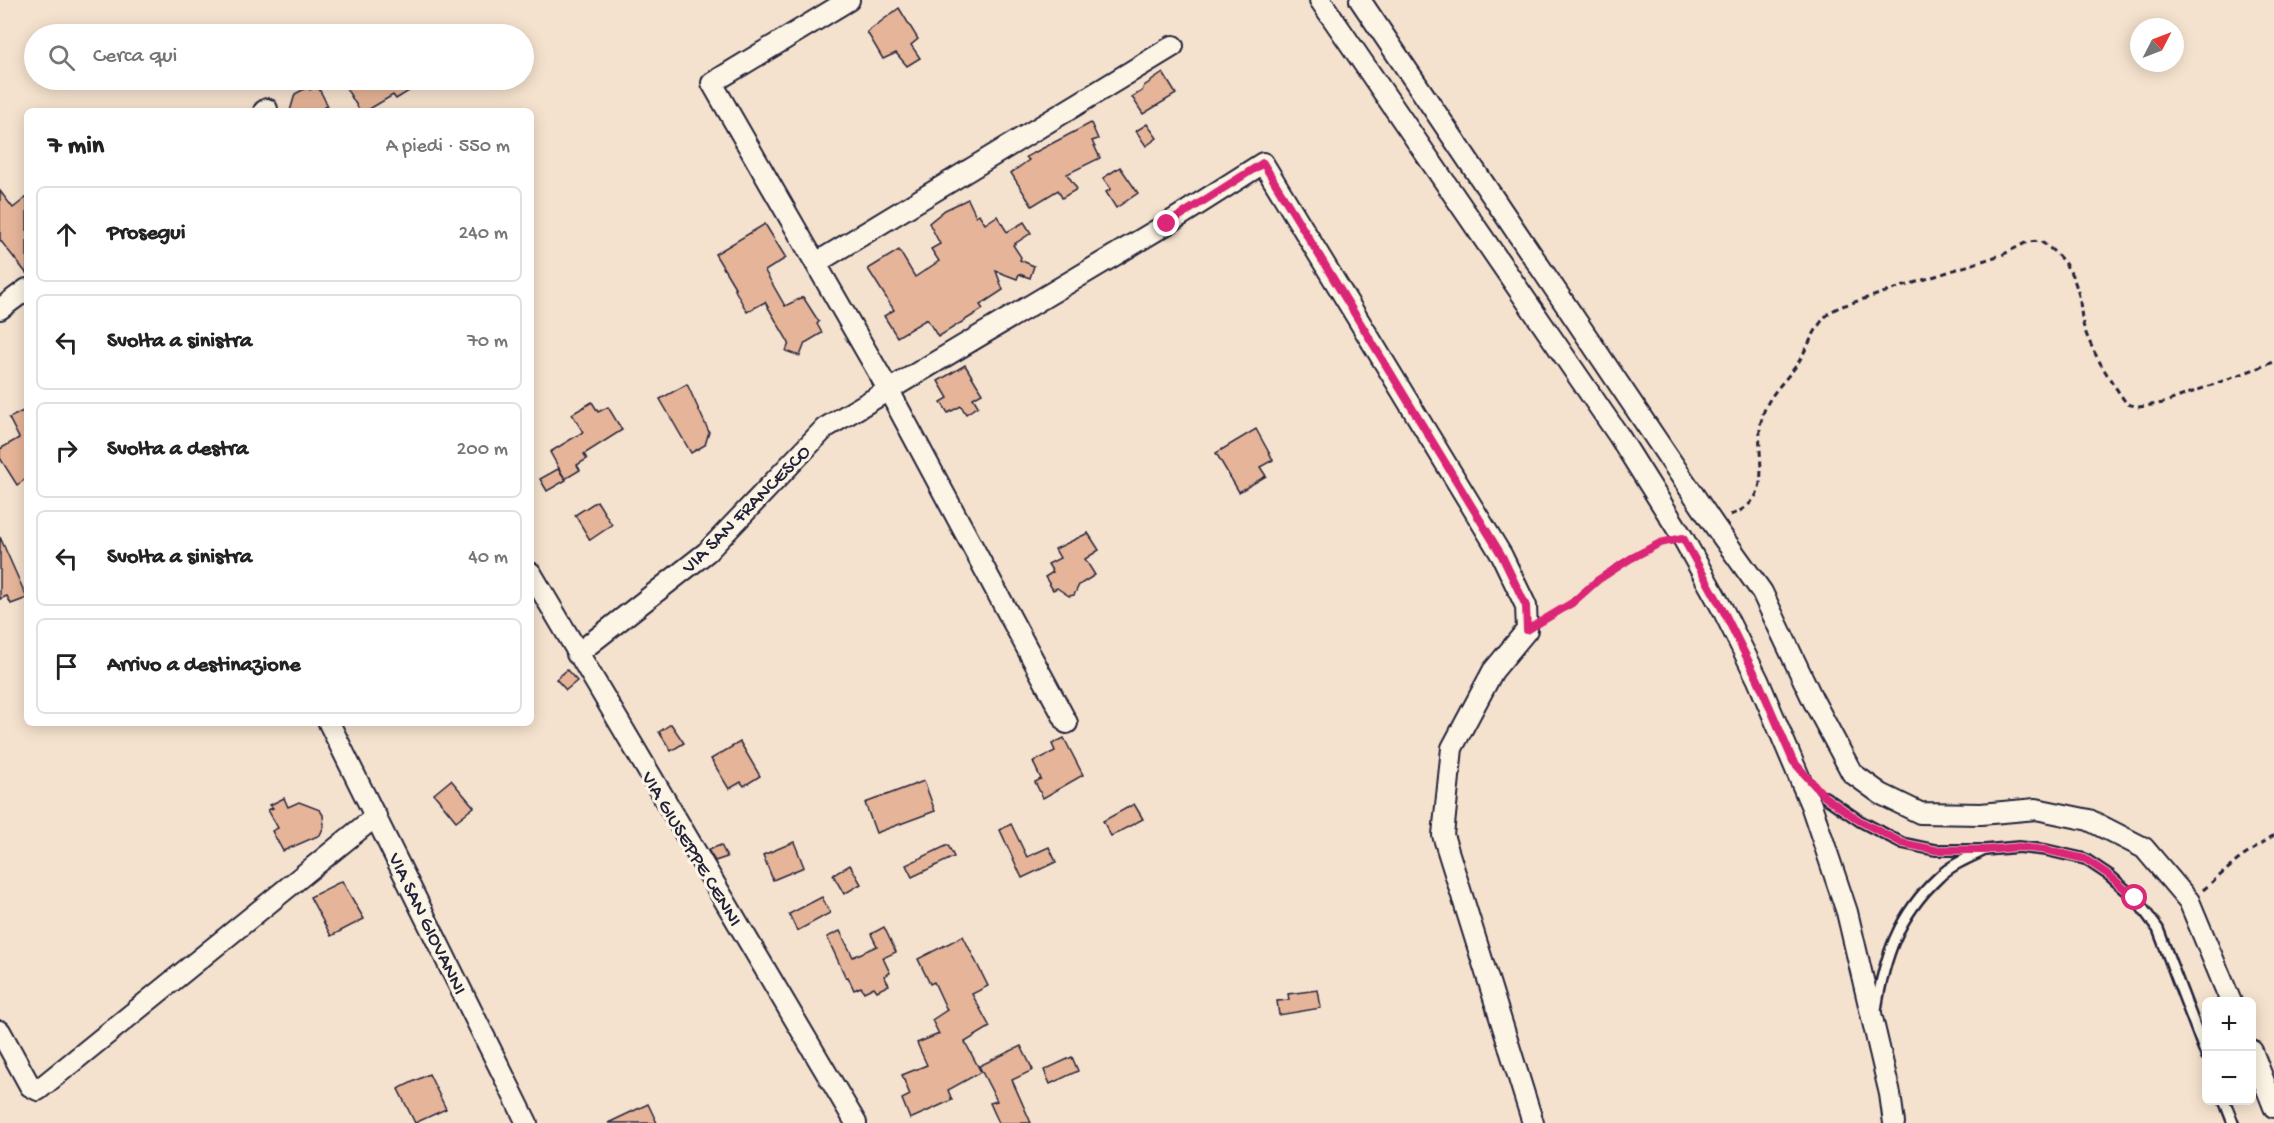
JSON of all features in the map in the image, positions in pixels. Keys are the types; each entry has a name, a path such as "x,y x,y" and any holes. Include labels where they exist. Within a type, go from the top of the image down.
{"street":[{"path":"849,0 712,83 888,389 1067,723"},
{"path":"1320,0 1619,436 1683,538 1724,612 1758,680 1793,761 1811,805 1847,912 1874,1024 1894,1123"},
{"path":"1360,0 1762,592 1813,700 1852,773 1881,794 1920,813 1981,814 2036,809 2089,820 2144,848 2190,901 2229,997"},
{"path":"816,263 1173,46"},
{"name":"VIA SAN FRANCESCO","path":"577,654 707,552 825,428 1167,224 1263,163 1502,556 1526,606 1527,630"},
{"path":"0,309 24,291"},
{"name":"VIA GIUSEPPE CENNI","path":"534,578 856,1123"},
{"path":"1527,630 1493,671 1452,748 1443,835 1533,1123"},
{"name":"VIA SAN GIOVANNI","path":"331,726 527,1123"},
{"path":"1793,761 1825,797"},
{"path":"0,1031 30,1086 38,1090 376,816"},
{"path":"2256,1061 2274,1107"}],"lane":[{"path":"1825,797 1860,821 1902,843 1935,850 2019,847 2046,850 2085,859 2109,875 2135,898 2157,930 2204,1051"},
{"path":"1874,1024 1882,972 1894,940 1908,914 1940,876 1985,850"},
{"path":"2226,1105 2233,1123"}],"path":[{"path":"1711,520 1733,514 1749,506 1757,495 1761,484 1760,442 1764,411 1776,388 1796,366 1828,314 1839,307 2004,254 2027,242 2040,241 2058,253 2072,272 2079,295 2083,326 2108,377 2127,404 2139,407 2163,403 2274,362"},
{"path":"1527,630 1572,603 1598,580 1630,559 1660,543 1683,538"},
{"path":"2190,901 2238,860 2274,835"}],"building":[{"path":"899,8 918,39 911,45 920,58 907,66 896,53 883,59 867,32"},
{"path":"1163,73 1176,94 1143,114 1132,97"},
{"path":"302,90 320,90 328,106 324,108 291,108 295,94"},
{"path":"347,90 409,91 396,99 393,95 371,108 358,108"},
{"path":"1091,123 1098,139 1092,141 1100,158 1067,174 1077,189 1062,198 1058,190 1032,206 1011,173 1029,160 1026,157"},
{"path":"1147,124 1157,138 1146,146 1136,131"},
{"path":"1120,167 1138,193 1116,208 1106,192 1111,189 1103,178"},
{"path":"0,191 13,208 24,199 24,270 0,240"},
{"path":"968,199 976,216 979,214 985,224 997,216 1007,232 1024,222 1031,233 1013,245 1021,257 1020,260 1034,266 1030,278 1019,274 1017,279 996,271 1003,290 980,305 983,309 938,337 927,319 897,337 884,316 894,310 868,269 899,250 915,277 939,261 931,249 940,244 929,223 945,210"},
{"path":"765,224 786,258 765,271 785,306 803,297 819,322 817,324 822,333 805,343 800,356 786,351 789,343 765,302 747,312 715,254"},
{"path":"965,365 982,393 973,398 978,406 966,414 961,406 948,413 941,402 948,398 938,381"},
{"path":"687,384 709,432 705,445 691,453 660,399"},
{"path":"592,402 598,412 608,407 622,430 584,454 587,459 577,465 580,470 565,479 550,452 583,432 572,414"},
{"path":"24,410 24,480 17,485 0,458 0,449 19,438 9,418"},
{"path":"1256,429 1273,460 1260,467 1266,476 1239,492 1216,453"},
{"path":"558,469 566,480 547,491 540,479"},
{"path":"597,501 612,525 590,540 575,515"},
{"path":"1088,533 1099,550 1085,559 1095,575 1079,585 1074,595 1069,596 1057,588 1053,590 1045,577 1053,572 1048,564 1060,558 1055,549"},
{"path":"0,537 24,591 24,599 11,604 7,596 0,599"},
{"path":"567,670 577,681 566,690 556,679"},
{"path":"671,724 684,743 671,751 659,732"},
{"path":"1064,738 1083,775 1043,798 1035,782 1041,779 1033,762 1055,751 1052,744"},
{"path":"740,742 760,776 744,786 741,782 729,789 711,759"},
{"path":"451,780 474,807 456,821 434,794"},
{"path":"924,781 935,811 876,833 865,803"},
{"path":"284,798 288,807 299,802 320,810 324,826 320,835 283,851 272,831 278,828 268,810 273,808 270,805"},
{"path":"1134,804 1143,819 1111,836 1103,821"},
{"path":"1011,824 1027,857 1049,847 1056,862 1022,878 1000,830"},
{"path":"794,842 804,867 773,880 763,855"},
{"path":"721,845 727,857 715,861 708,850"},
{"path":"948,845 954,857 912,877 906,865"},
{"path":"850,865 861,884 844,894 833,875"},
{"path":"342,881 364,919 331,936 310,897"},
{"path":"822,897 830,913 797,931 789,914"},
{"path":"884,927 896,952 883,958 890,973 884,976 889,985 877,991 874,987 864,992 861,987 854,990 827,937 840,931 853,957 877,946 871,934"},
{"path":"963,936 988,986 972,994 990,1027 965,1042 981,1072 948,1090 952,1100 910,1119 902,1099 910,1095 902,1075 927,1065 917,1043 939,1034 932,1020 947,1010 934,982 930,984 918,959"},
{"path":"1318,990 1321,1008 1279,1015 1277,1001 1289,1000 1288,994"},
{"path":"1021,1046 1033,1070 1012,1080 1031,1123 999,1123 990,1103 997,1101 979,1066"},
{"path":"1072,1057 1078,1071 1050,1084 1044,1070"},
{"path":"429,1074 446,1109 415,1123 398,1089"},
{"path":"648,1104 657,1123 608,1123"}],"route":[{"path":"1167,224 1263,163 1502,556 1526,606 1527,630 1572,603 1598,580 1630,559 1660,543 1683,538 1758,680 1793,761 1825,797 1860,821 1902,843 1935,850 2019,847 2046,850 2085,859 2109,875 2135,898"}]}
